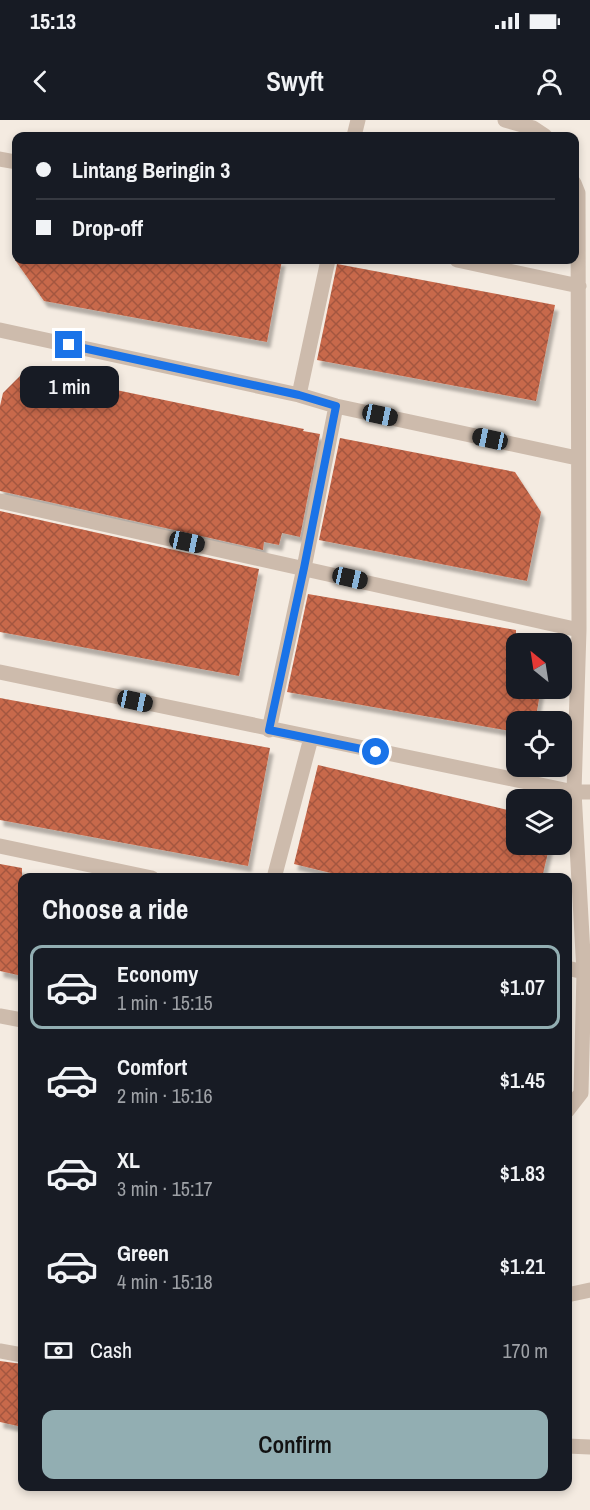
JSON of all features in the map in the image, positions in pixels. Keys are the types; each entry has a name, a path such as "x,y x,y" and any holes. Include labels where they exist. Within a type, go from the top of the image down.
{"street":[{"path":"505,120 539,132"},
{"path":"299,395 327,264"},
{"path":"476,264 579,286"},
{"path":"572,1105 581,1093 584,972 577,458 579,264"},
{"path":"0,330 577,458"},
{"path":"269,730 336,406"},
{"path":"0,501 579,630"},
{"path":"0,672 269,730 582,792"},
{"path":"275,873 311,738"},
{"path":"0,846 128,873"},
{"path":"572,969 584,972"},
{"path":"0,1016 18,1019"},
{"path":"572,1294 590,1290"},
{"path":"0,1351 18,1353"},
{"path":"572,1446 590,1447"}],"building":[{"path":"18,264 281,264 267,342 44,301"},
{"path":"337,264 555,305 536,401 317,360"},
{"path":"25,371 320,434 300,537 282,533 279,545 264,542 263,550 0,491 0,406 3,393"},
{"path":"340,438 515,472 541,512 527,581 319,540"},
{"path":"0,511 259,569 239,676 0,632"},
{"path":"308,594 516,630 516,633 506,633 506,699 539,699 537,711 506,711 506,730 287,692"},
{"path":"0,698 270,748 248,866 0,820"},
{"path":"318,765 506,810 506,855 547,855 543,873 331,873 294,864"},
{"path":"0,864 22,868 22,873 18,873 18,975 0,971"},
{"path":"0,1361 18,1363 18,1426 0,1422"}],"route":[{"path":"69,345 299,395 336,406 269,730 376,752"}]}
